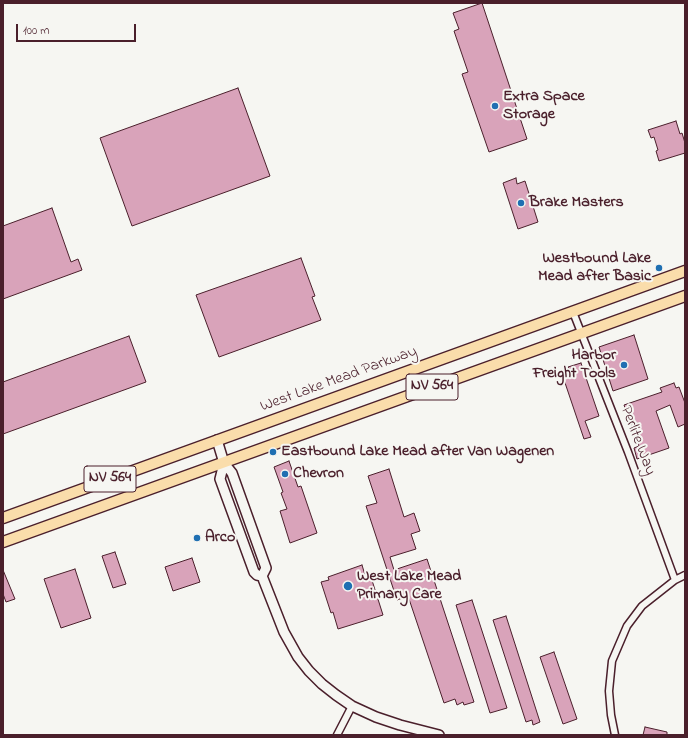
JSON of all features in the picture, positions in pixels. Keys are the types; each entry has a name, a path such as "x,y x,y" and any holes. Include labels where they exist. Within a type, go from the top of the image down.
{"main road":[{"name":"West Lake Mead Parkway","path":"3,518 685,271"},
{"name":"NV 564","path":"3,542 685,296"},
{"path":"217,440 224,463 232,473 266,568 262,576 284,632 298,657 322,684 352,706 376,717 439,735"},
{"path":"224,463 220,479 254,572 257,575 262,576"}],"street":[{"name":"Perlite Way","path":"573,312 628,452 675,580"},
{"path":"615,735 611,715 609,691 612,661 627,626 642,606 685,574"},
{"path":"337,735 352,706"}],"building":[{"name":"Extra Space Storage","path":"482,3 527,139 489,152 462,74 468,72 454,31 459,29 453,13"},
{"path":"238,88 270,176 132,226 100,138"},
{"path":"676,121 680,134 682,133 685,143 685,153 659,161 656,151 658,150 654,137 651,138 648,130"},
{"name":"Brake Masters","path":"516,178 517,184 525,181 538,222 518,229 503,183"},
{"path":"52,208 71,262 78,259 82,270 3,299 3,226"},
{"path":"301,258 315,296 312,297 321,320 219,357 196,295"},
{"name":"Harbor Freight Tools","path":"634,335 648,379 613,391 599,347"},
{"path":"129,336 146,382 3,434 3,382"},
{"path":"581,363 599,416 585,421 591,437 584,439 561,371"},
{"path":"674,383 676,388 679,387 685,403 685,424 678,427 670,405 656,411 669,448 637,459 634,448 639,446 624,405 662,392 660,388"},
{"path":"289,461 298,487 301,486 317,533 290,543 280,511 287,509 281,493 283,492 274,467"},
{"path":"389,469 404,517 414,513 420,531 411,534 416,549 390,557 394,570 427,559 474,702 464,705 463,702 457,705 455,699 444,703 408,596 397,600 366,506 377,503 368,476"},
{"path":"115,552 126,584 113,588 102,556"},
{"path":"192,558 200,582 173,591 165,567"},
{"path":"362,565 365,575 370,574 383,615 338,629 321,582 329,580 328,577"},
{"path":"75,569 91,618 61,628 44,579"},
{"path":"3,570 15,599 6,602 3,594"},
{"path":"472,600 507,708 490,713 456,605"},
{"path":"506,616 540,722 533,725 532,720 526,722 493,620"},
{"path":"554,652 577,719 563,724 540,657"},
{"path":"645,727 667,732 667,735 643,735"}],"place":[{"name":"Extra Space Storage","path":"495,106"},
{"name":"Brake Masters","path":"521,203"},
{"name":"Westbound Lake Mead after Basic","path":"659,268"},
{"name":"Harbor Freight Tools","path":"624,365"},
{"name":"Eastbound Lake Mead after Van Wagenen","path":"273,452"},
{"name":"Chevron","path":"285,474"},
{"name":"Arco","path":"197,538"},
{"name":"West Lake Mead Primary Care","path":"348,586"}]}
